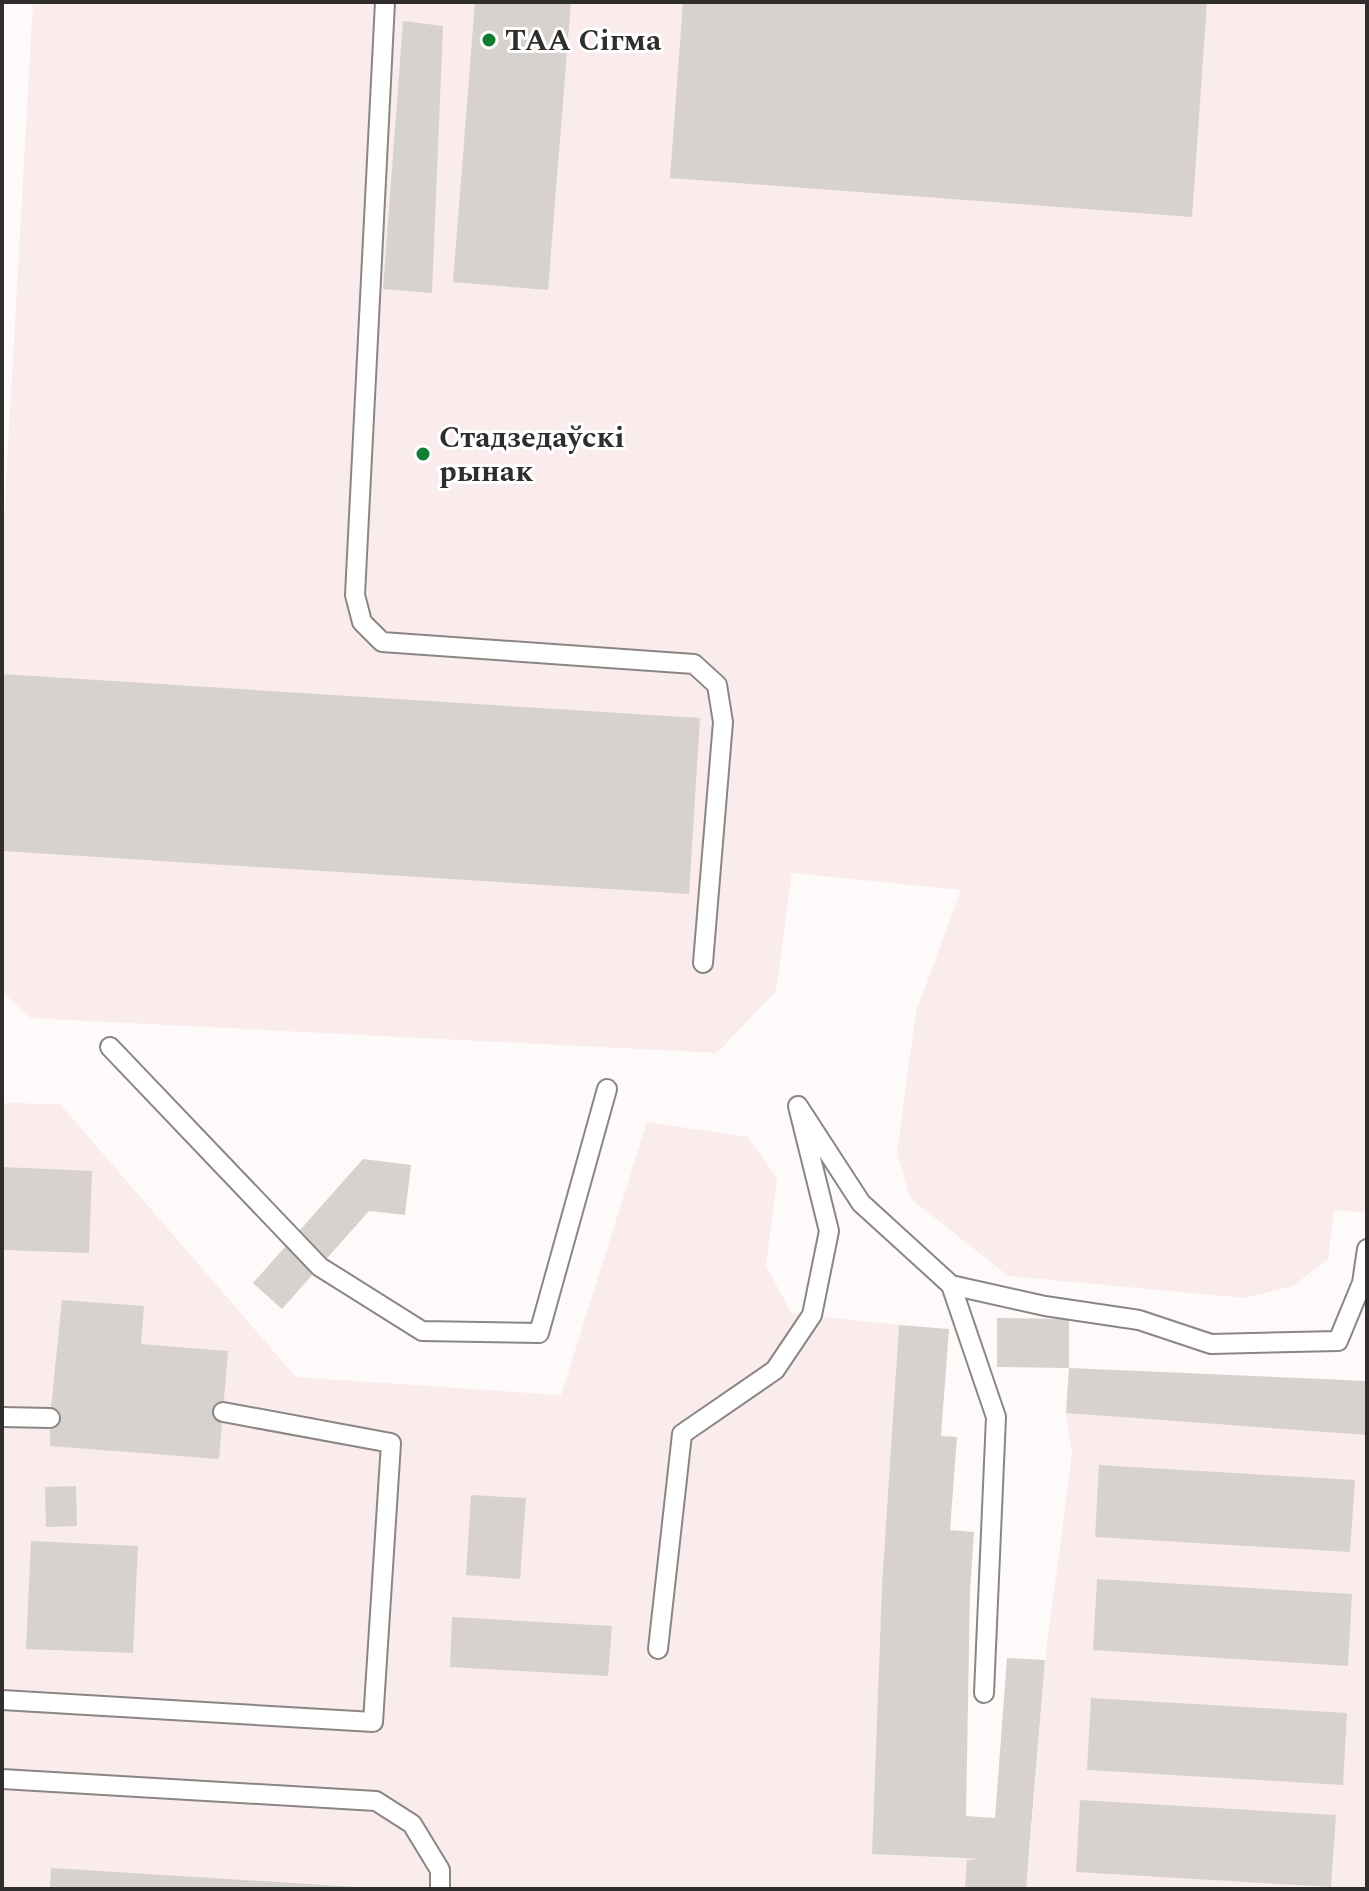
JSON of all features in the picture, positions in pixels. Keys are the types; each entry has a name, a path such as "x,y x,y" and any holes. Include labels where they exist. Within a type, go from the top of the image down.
{"lane":[{"path":"385,2 355,595 362,622 382,642 694,664 717,685 723,722 703,963"},
{"path":"110,1047 320,1267 422,1331 539,1333 607,1089"},
{"path":"658,1649 682,1434 775,1370 812,1315 829,1231 798,1106 861,1203 951,1285 996,1417 984,1693"},
{"path":"951,1285 1045,1306 1139,1320 1211,1344 1338,1341 1362,1283 1367,1249"},
{"path":"2,1700 373,1722 391,1443 223,1412"},
{"path":"2,1417 50,1418"},
{"path":"2,1779 376,1801 412,1824 440,1870 440,1889"}],"shaded area":[{"path":"33,2 1367,2 1367,1213 1334,1210 1328,1259 1293,1286 1245,1298 1008,1276 910,1198 897,1152 916,1012 961,890 792,873 776,991 717,1053 31,1018 2,992 2,554"},
{"path":"2,1103 60,1104 296,1377 561,1395 647,1122 748,1137 777,1178 766,1265 791,1313 899,1325 882,1585 872,1854 1029,1863 1045,1660 1072,1454 1066,1413 1069,1368 1367,1386 1367,1889 2,1889"}],"building":[{"path":"475,2 571,2 548,290 453,282"},
{"path":"683,2 1207,2 1192,217 670,178"},
{"path":"403,21 443,26 432,293 383,289"},
{"path":"2,674 700,718 689,894 2,851"},
{"path":"363,1159 411,1165 405,1215 369,1211 282,1309 253,1283"},
{"path":"2,1167 92,1171 89,1253 2,1250"},
{"path":"62,1300 144,1306 141,1344 228,1351 219,1459 50,1446"},
{"path":"997,1318 1069,1319 1069,1368 997,1367"},
{"path":"899,1325 949,1329 941,1436 957,1437 950,1530 974,1532 966,1816 995,1818 1007,1658 1045,1660 1026,1889 965,1889 967,1860 979,1859 872,1854 882,1585"},
{"path":"1069,1368 1367,1381 1367,1435 1066,1413"},
{"path":"1099,1465 1355,1480 1350,1552 1095,1537"},
{"path":"76,1486 77,1526 46,1527 45,1487"},
{"path":"471,1495 526,1498 520,1579 466,1575"},
{"path":"31,1541 138,1546 133,1653 26,1649"},
{"path":"1097,1579 1352,1594 1348,1666 1093,1650"},
{"path":"452,1617 612,1626 608,1676 450,1667"},
{"path":"1091,1698 1347,1713 1343,1785 1087,1770"},
{"path":"1080,1800 1336,1815 1331,1887 1076,1872"},
{"path":"51,1868 357,1887 357,1889 50,1889"}],"place":[{"name":"ТАА Сігма","path":"489,40"},
{"name":"Стадзедаўскі рынак","path":"423,454"}]}
